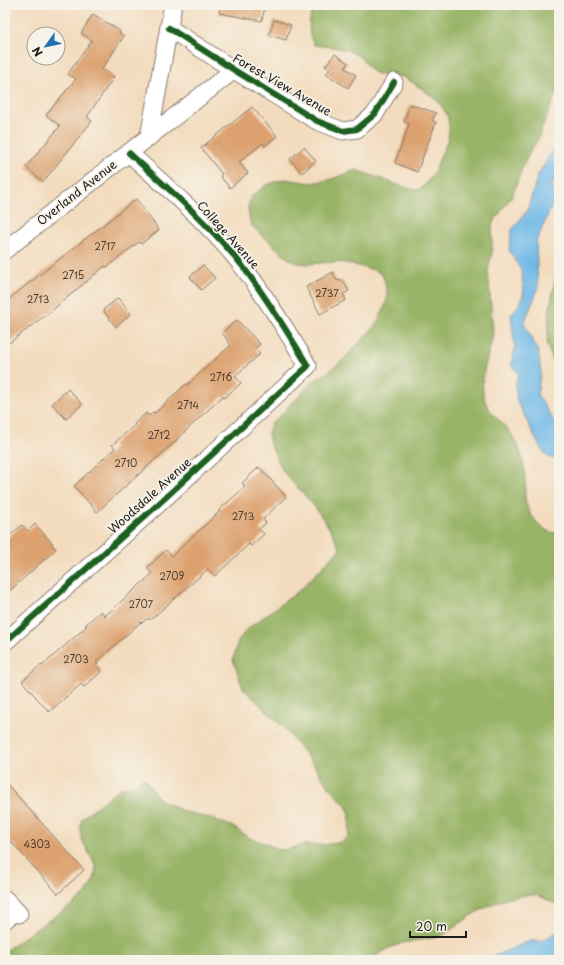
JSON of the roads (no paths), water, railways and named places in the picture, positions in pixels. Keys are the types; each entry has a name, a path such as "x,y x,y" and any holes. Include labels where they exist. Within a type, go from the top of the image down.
{"street":[{"path":"149,137 173,5"},
{"name":"Forest View Avenue","path":"169,28 317,121 342,130 357,129 375,114 394,82"},
{"name":"Overland Avenue","path":"5,250 234,70"},
{"name":"College Avenue","path":"129,153 190,209 216,235 240,263 275,312 308,366"},
{"name":"Woodsdale Avenue","path":"5,642 308,366"},
{"path":"5,899 19,914"}],"lane":[{"path":"5,925 19,914"}],"water":[{"path":"559,140 559,178 556,177 551,187 556,197 536,242 538,289 524,323 538,351 541,372 537,394 559,429 559,460 548,457 541,449 517,401 515,384 519,373 511,366 515,348 511,315 521,302 524,291 521,270 509,250 512,230 527,211 538,175"},
{"path":"559,931 559,960 485,960 530,941 541,941"}]}
